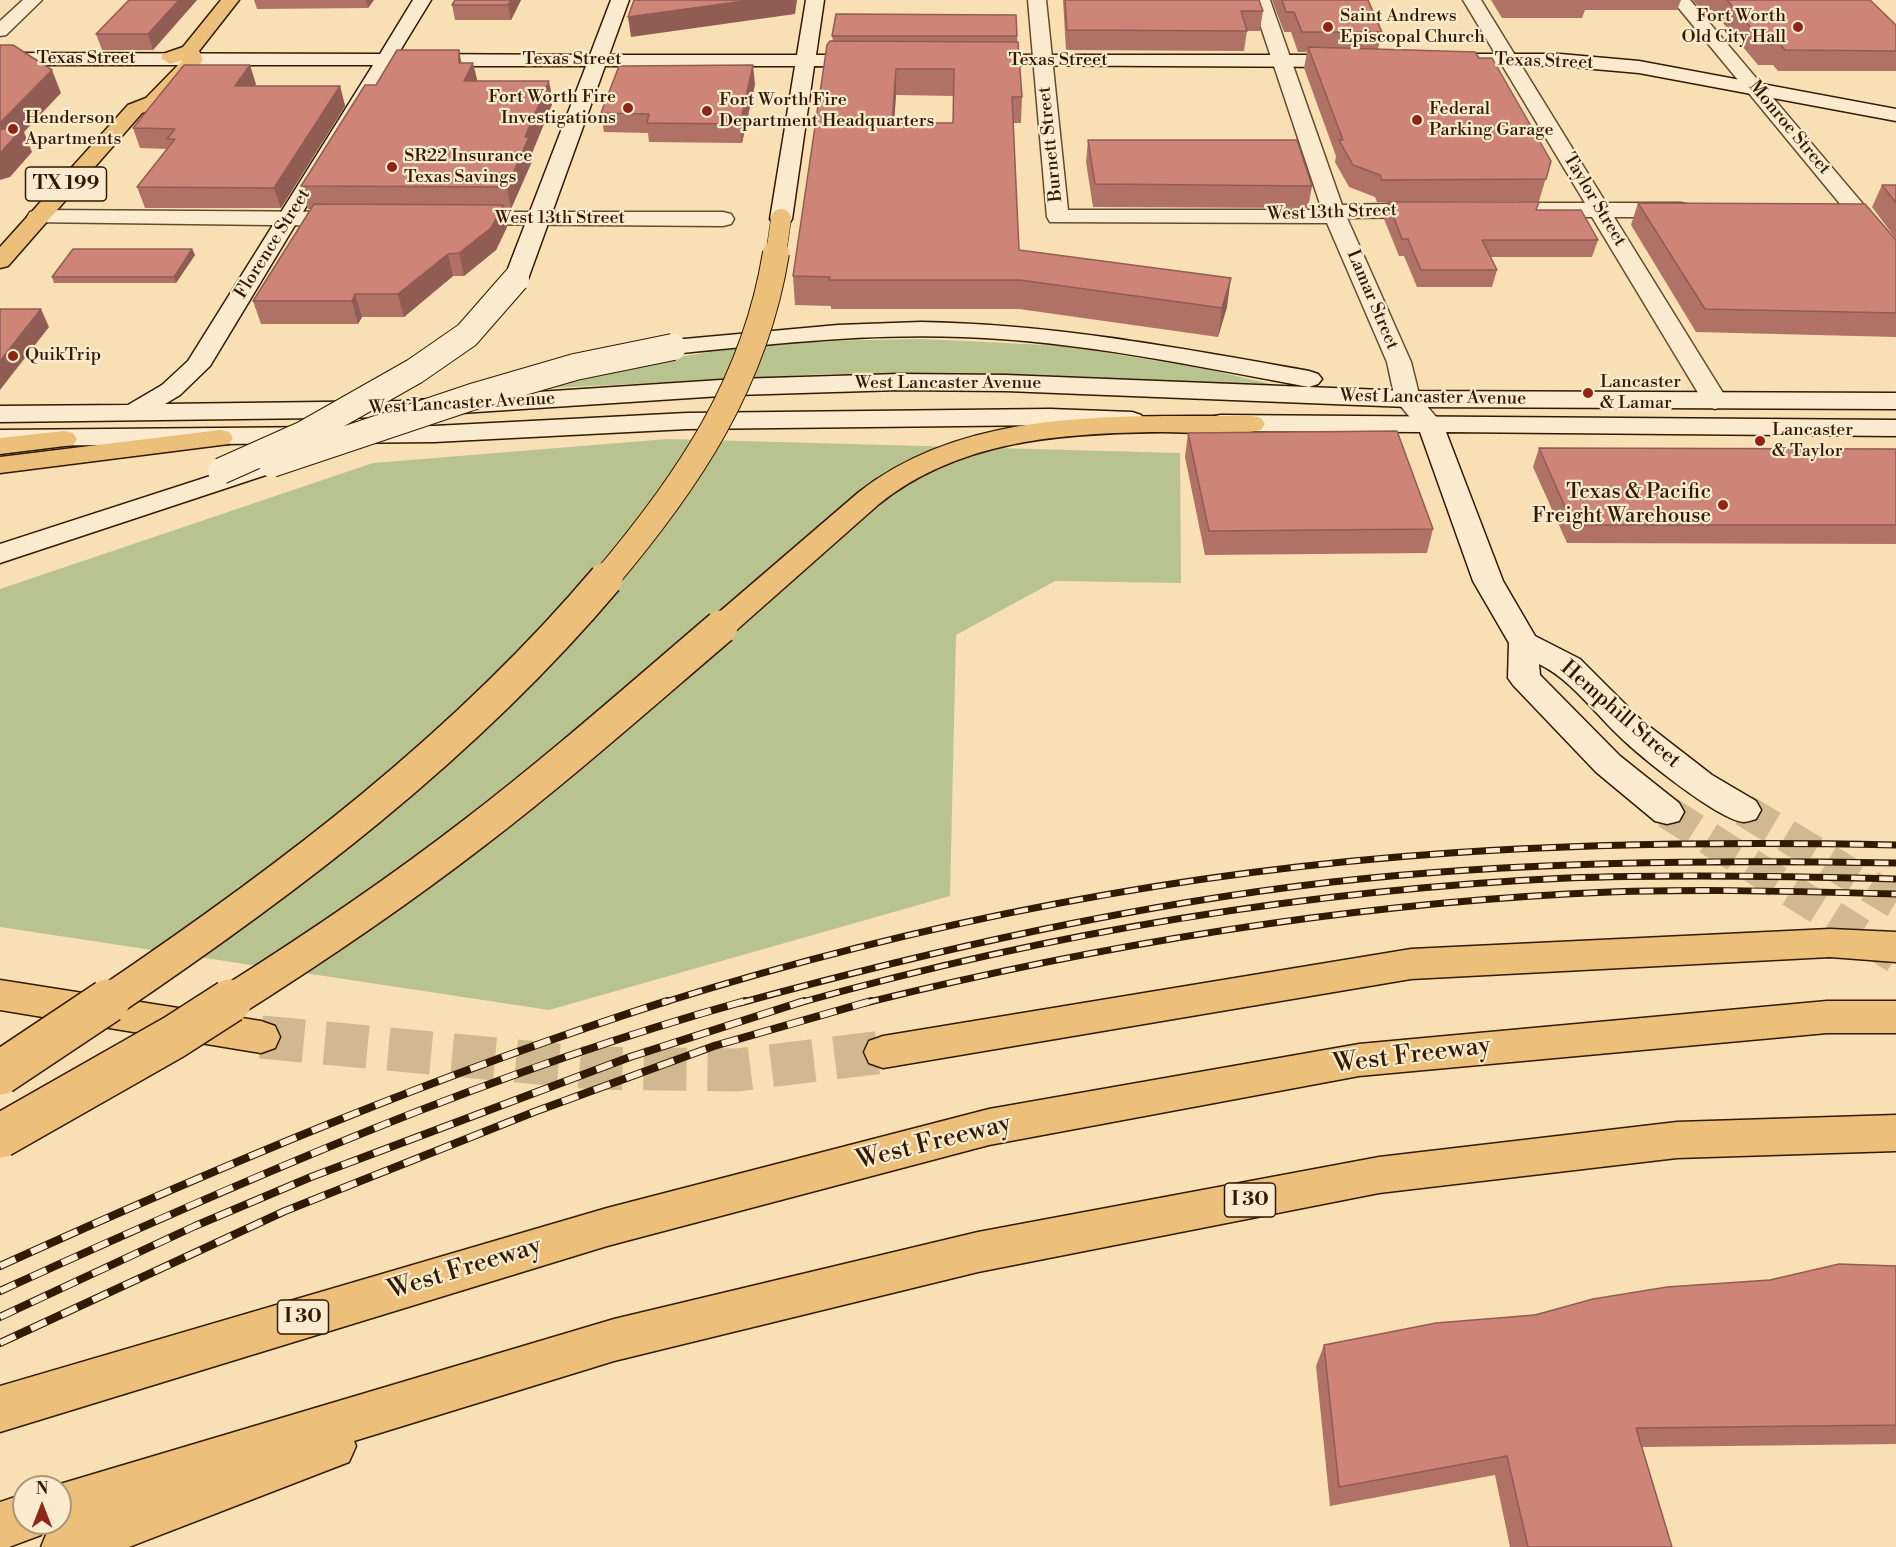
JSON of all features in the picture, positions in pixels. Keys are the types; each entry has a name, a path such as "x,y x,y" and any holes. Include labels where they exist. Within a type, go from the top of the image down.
{"main road":[{"name":"TX 199","path":"0,261 135,109 153,102 192,55 230,0"},
{"name":"TX 199","path":"135,109 128,100 167,59"},
{"path":"0,1073 218,929 302,863 421,766 526,669 568,625 656,518 728,403 743,374 766,307 781,219"},
{"path":"0,1136 174,1037 321,944 472,835 543,779 871,496 916,467 948,453 1014,435 1056,429 1252,424"},
{"path":"0,465 220,438"},
{"path":"0,446 63,439"},
{"path":"883,1052 1411,964 1830,943 1896,947"},
{"path":"0,985 40,1000"},
{"path":"0,994 261,1037"},
{"name":"West Freeway","path":"0,1409 608,1227 988,1127 1359,1060 1815,1018 1896,1017"},
{"name":"I 30","path":"72,1504 614,1340 978,1252 1379,1175 1677,1140 1896,1133"},
{"path":"65,1547 614,1340"}],"street":[{"path":"0,31 33,0"},
{"name":"Florence Street","path":"129,414 171,390 198,366 422,0"},
{"path":"127,511 304,434 416,371 467,335 516,279 620,0"},
{"path":"781,219 814,0"},
{"name":"Burnett Street","path":"1037,0 1058,217"},
{"name":"Lamar Street","path":"1261,0 1335,216 1399,362 1408,399 1430,425"},
{"name":"Taylor Street","path":"1472,0 1715,400"},
{"name":"Monroe Street","path":"1681,0 1896,257"},
{"name":"Texas Street","path":"0,59 167,59 192,55 386,60 891,61"},
{"name":"Texas Street","path":"956,61 1367,60"},
{"name":"Texas Street","path":"1425,60 1560,60 1623,66 1896,114"},
{"path":"1828,210 1875,197"},
{"name":"West 13th Street","path":"1058,217 1335,216 1347,210 1454,210"},
{"path":"1500,210 1707,210"},
{"path":"38,217 371,219"},
{"name":"West 13th Street","path":"442,219 723,219"},
{"path":"12,550 472,397 575,367 673,347 798,335 897,330 1002,332 1208,361 1408,399"},
{"path":"198,366 196,380 200,392 211,402 229,411"},
{"name":"West Lancaster Avenue","path":"0,414 129,414 412,408 736,387 899,382 1006,383 1408,399 1896,401"},
{"path":"687,421 857,408 999,406 1241,412 1351,411 1389,407 1408,399"},
{"name":"West Lancaster Avenue","path":"0,438 220,438 434,434 687,421 1050,417 1252,424 1896,428"},
{"path":"1430,425 1488,581 1524,643"},
{"name":"Hemphill Street","path":"1667,812 1608,764 1524,678 1524,643 1569,666 1630,728 1672,763 1744,810"}],"green space":[{"path":"924,339 1066,346 1206,369 1293,389 937,374 828,374 533,389 654,362 746,347 814,342"},
{"path":"668,439 1180,453 1181,583 1055,581 956,635 950,896 549,1010 0,927 0,589 373,463"}],"building":[{"path":"129,0 179,0 148,34 96,34"},
{"path":"455,0 511,0 508,5 452,5"},
{"path":"634,0 752,0 628,17"},
{"path":"1065,0 1259,0 1263,11 1241,11 1247,31 1067,30"},
{"path":"1282,0 1368,0 1382,32 1302,32 1294,12 1286,12"},
{"path":"1727,0 1870,0 1896,25 1896,51 1785,50 1780,44 1765,44"},
{"path":"836,14 1016,15 1017,36 832,36"},
{"path":"830,41 1018,42 1022,97 1012,97 1019,250 1231,278 1222,308 1020,280 829,280 830,277 793,276 827,45","holes":["896,69 954,69 953,123 892,123"]},
{"path":"0,45 13,45 52,70 0,123"},
{"name":"Federal Parking Garage","path":"1308,47 1475,52 1479,58 1492,58 1551,161 1546,179 1382,180 1380,175 1353,165 1339,140 1343,140"},
{"path":"397,50 459,50 459,63 473,63 464,81 549,81 525,137 529,137 507,187 301,186 365,85 376,85"},
{"path":"184,65 250,65 235,86 340,86 274,188 137,187 175,139 167,139 175,129 133,128"},
{"path":"753,65 740,124 647,123 649,114 601,113 619,66"},
{"path":"0,129 22,129 0,153"},
{"path":"1088,140 1297,140 1312,186 1095,184"},
{"path":"1882,185 1896,185 1896,203"},
{"path":"1388,202 1539,202 1536,210 1581,210 1598,240 1482,240 1497,270 1421,270 1408,239 1402,239"},
{"path":"1638,203 1865,204 1896,240 1896,313 1705,309"},
{"path":"314,204 503,205 491,228 459,253 448,254 398,294 355,294 352,301 253,301"},
{"name":"QuikTrip","path":"73,249 192,249 174,277 52,277"},
{"path":"0,309 41,309 0,361"},
{"path":"1397,431 1433,529 1209,531 1188,433"},
{"name":"Texas & Pacific Freight Warehouse","path":"1539,448 1896,449 1896,525 1573,525"},
{"path":"1839,1264 1896,1266 1896,1425 1636,1428 1672,1547 1528,1547 1507,1456 1339,1487 1324,1345 1436,1323 1535,1315 1593,1299 1667,1287 1770,1280"}],"tunnel":[{"path":"1744,810 1896,902"},
{"path":"1667,812 1896,957"},
{"path":"261,1037 591,1068 737,1070 883,1052"}],"railway":[{"path":"662,1003 758,974 953,925 1151,887 1250,873 1350,861 1562,847 1729,844 1896,845"},
{"path":"740,1003 886,965 1034,931 1182,903 1332,882 1544,866 1684,862 1896,863"},
{"path":"799,1003 893,978 1083,936 1276,904 1373,893 1567,878 1732,876 1896,879"},
{"path":"865,1003 951,982 1126,947 1213,932 1390,908 1608,892 1731,891 1896,894"},
{"path":"0,1266 164,1193 329,1124 497,1059 667,1001"},
{"path":"0,1291 182,1209 367,1131 554,1061 649,1029 745,1001"},
{"path":"0,1317 195,1226 311,1177 630,1057 804,1001"},
{"path":"0,1343 285,1211 534,1112 714,1046 871,1001"}],"place":[{"name":"Saint Andrews Episcopal Church","path":"1328,27"},
{"name":"Fort Worth Old City Hall","path":"1798,27"},
{"name":"Fort Worth Fire Investigations","path":"628,108"},
{"name":"Fort Worth Fire Department Headquarters","path":"707,111"},
{"name":"Federal Parking Garage","path":"1417,120"},
{"name":"Henderson Apartments","path":"13,129"},
{"name":"SR22 Insurance Texas Savings","path":"392,167"},
{"name":"QuikTrip","path":"13,356"},
{"name":"Lancaster & Lamar","path":"1588,393"},
{"name":"Lancaster & Taylor","path":"1760,441"},
{"name":"Texas & Pacific Freight Warehouse","path":"1723,505"}]}
